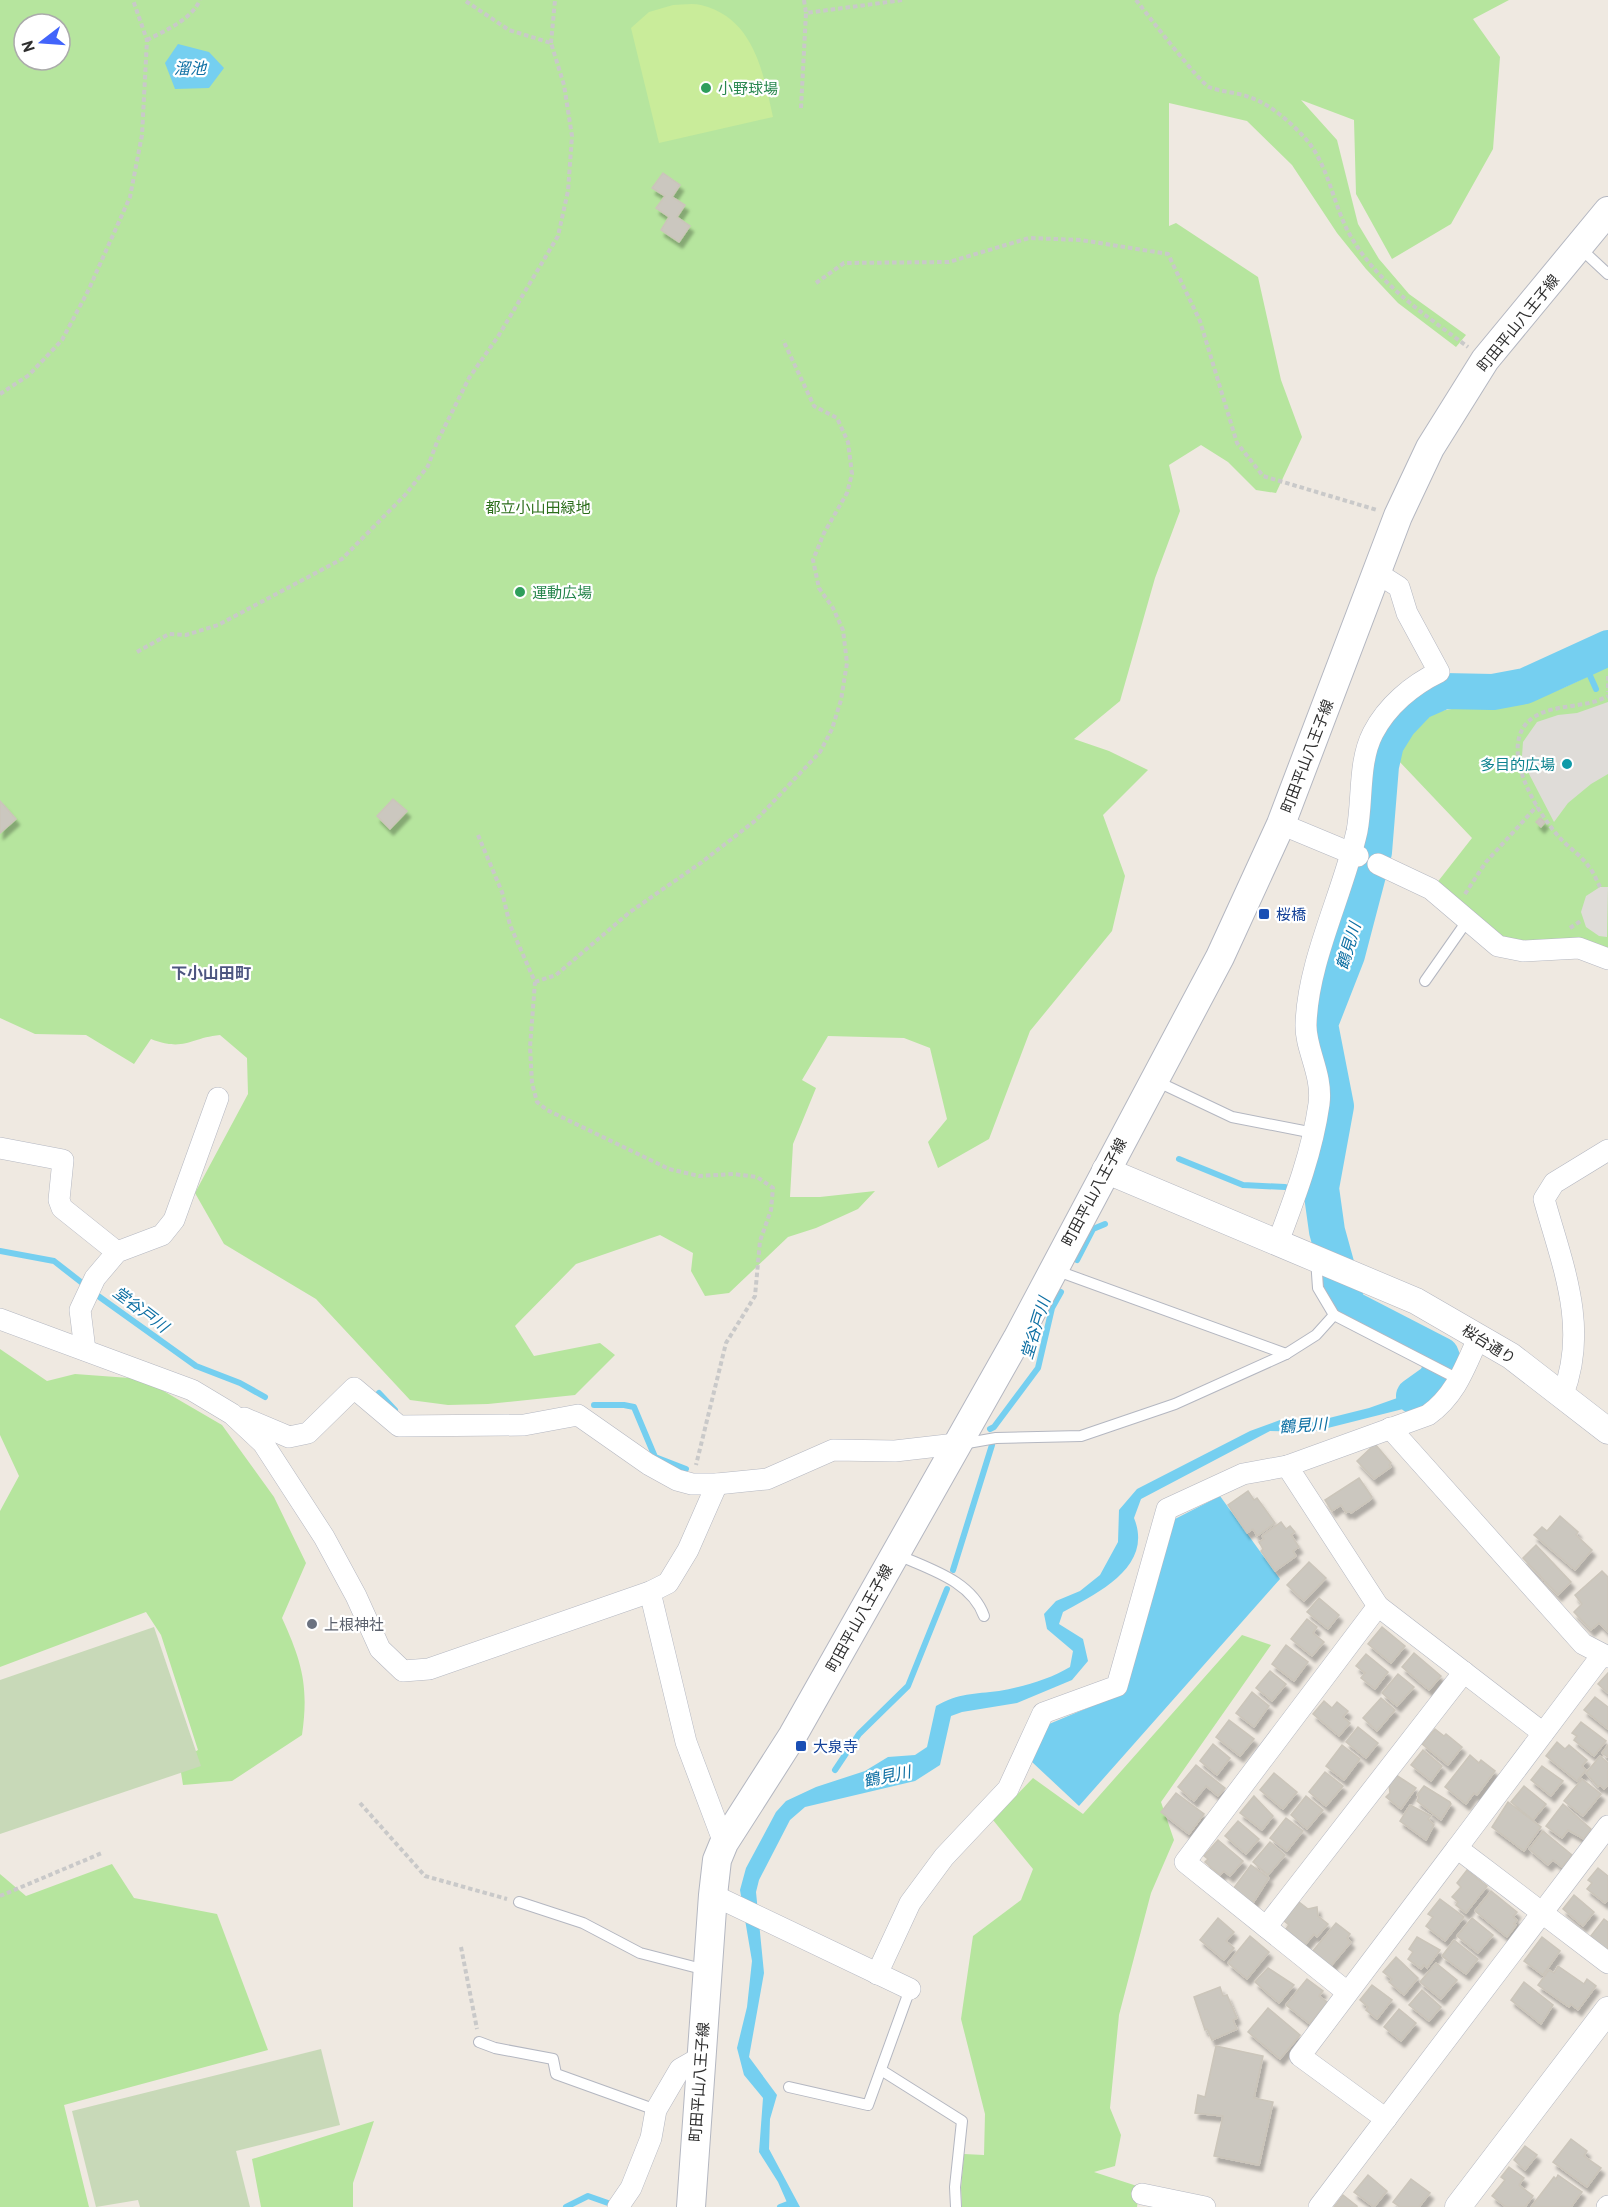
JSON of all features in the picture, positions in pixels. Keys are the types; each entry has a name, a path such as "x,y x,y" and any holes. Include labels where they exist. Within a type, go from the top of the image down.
{"main road":[{"name":"町田平山八王子線","path":"691,2207 706,1970 717,1860 724,1844 793,1735 896,1554 1053,1269 1220,957 1281,824 1398,516 1415,476 1446,418 1485,360 1580,248 1608,211"}],"street":[{"path":"1278,1242 1302,1181 1320,1101 1318,1071 1305,1027 1310,990 1355,854 1372,735 1404,694 1438,672 1407,613 1399,588 1377,573"},
{"path":"1281,824 1355,854"},
{"path":"1378,864 1431,889 1489,940 1510,949 1579,948 1608,958"},
{"path":"85,1350 82,1303 95,1278 117,1252 162,1235 174,1220 218,1098"},
{"path":"0,1148 63,1160 59,1200 62,1208 117,1252"},
{"path":"1563,1394 1572,1372 1574,1310 1544,1199 1554,1183 1608,1150"},
{"path":"1106,1170 1317,1259"},
{"name":"桜台通り","path":"1317,1259 1416,1301 1479,1336 1563,1394 1608,1431"},
{"path":"0,1319 192,1390 232,1414 290,1437 308,1433 354,1388 399,1426 524,1425 578,1415 648,1464 677,1480 692,1484 767,1479 833,1450 895,1451 956,1444"},
{"path":"877,1974 910,1903 944,1857 1008,1789 1043,1713 1117,1686 1167,1509 1243,1474 1287,1466 1428,1415 1445,1402 1455,1378 1479,1336"},
{"path":"232,1414 252,1431 276,1461 335,1557 380,1649 403,1671 429,1669 650,1592 668,1583 688,1550 717,1484"},
{"path":"1386,2119 1300,2056 1543,1733 1605,1656 1583,1644 1390,1428"},
{"path":"1287,1466 1378,1606 1543,1733"},
{"path":"650,1592 686,1742 724,1844"},
{"path":"1347,1992 1185,1862 1378,1606"},
{"path":"1266,1927 1464,1672"},
{"path":"1319,2207 1608,1826"},
{"path":"1457,1848 1608,1964"},
{"path":"713,1894 763,1921 910,1989"},
{"path":"1458,2207 1608,2010"},
{"path":"618,2207 631,2188 651,2138 656,2110 680,2069 701,2057"},
{"path":"1142,2194 1205,2207"}],"lane":[{"path":"1580,248 1608,274"},
{"path":"1355,854 1378,864"},
{"path":"1425,981 1461,915"},
{"path":"1154,1080 1232,1118 1314,1133"},
{"path":"1317,1259 1318,1288 1334,1315 1455,1378"},
{"path":"1053,1269 1286,1354"},
{"path":"956,1444 996,1438 1081,1436 1175,1404 1286,1354 1316,1335 1334,1315"},
{"path":"896,1554 962,1585 981,1607 984,1616"},
{"path":"519,1902 583,1923 640,1953 706,1970"},
{"path":"789,2087 868,2105 910,1989"},
{"path":"479,2042 495,2048 553,2059 556,2074 656,2110"},
{"path":"881,2070 962,2121 955,2187 956,2207"}],"path":[{"path":"0,394 29,375 62,340 88,291 130,197 142,135 147,40 133,0"},
{"path":"147,40 180,22 196,9 200,0"},
{"path":"464,0 509,30 551,43"},
{"path":"137,652 169,634 186,635 218,625 342,559 406,494 428,466 437,442 469,378 499,335 558,236 568,191 572,136 564,85 551,43 555,0"},
{"path":"801,108 806,13 804,0"},
{"path":"806,13 903,0"},
{"path":"1136,0 1208,86 1250,97 1271,109 1305,138 1320,156 1350,236 1374,267 1401,297 1485,360"},
{"path":"816,283 844,263 949,262 1029,238 1081,240 1168,254 1200,321 1238,443 1263,476 1398,516"},
{"path":"535,982 556,975 630,912 702,862 756,820 820,752 831,729 841,700 847,663 843,630 833,608 819,588 813,560 824,533 843,500 852,474 848,442 837,418 814,406 783,340"},
{"path":"1600,887 1588,865 1561,839 1537,806 1517,758 1517,742 1523,727 1534,717 1556,709 1597,702 1608,694 1608,676"},
{"path":"1461,915 1486,862 1537,806"},
{"path":"478,835 502,892 510,925 535,982 530,1047 532,1083 537,1102 557,1116 669,1169 699,1176 733,1174 757,1177 773,1188 771,1210 760,1241 755,1296 726,1343 692,1484"},
{"path":"360,1803 425,1876 519,1902"},
{"path":"0,1896 102,1853"},
{"path":"461,1947 479,2042"}],"green space":[{"name":"都立小山田緑地","path":"0,0 1509,0 1473,19 1500,57 1493,149 1451,224 1392,259 1356,194 1354,120 1301,100 1337,140 1358,224 1379,259 1409,294 1466,335 1456,347 1398,303 1366,269 1337,233 1292,165 1247,121 1169,103 1169,226 1176,223 1258,277 1281,380 1302,437 1276,493 1256,490 1228,462 1201,445 1169,465 1180,511 1155,578 1120,701 1074,739 1109,751 1148,770 1103,815 1125,876 1112,931 1030,1031 989,1139 938,1168 928,1142 947,1119 930,1048 904,1038 828,1036 802,1080 816,1088 793,1144 790,1197 820,1197 875,1191 858,1209 816,1228 788,1237 729,1293 705,1296 691,1271 693,1253 660,1235 576,1264 515,1326 534,1356 600,1343 615,1355 575,1395 488,1404 448,1405 410,1400 316,1299 224,1244 195,1193 248,1094 247,1058 220,1035 180,1044 162,1043 151,1039 134,1064 86,1035 35,1034 0,1018"},
{"name":"小野球場","path":"673,5 701,5 719,12 744,34 760,65 773,117 659,143 631,28 649,12"},
{"path":"1608,666 1608,950 1504,938 1436,884 1472,838 1397,759 1406,737 1418,723 1433,714 1535,699"},
{"path":"0,1349 47,1381 75,1374 143,1379 222,1425 274,1497 306,1563 282,1618 295,1648 302,1675 305,1702 302,1735 232,1781 183,1785 179,1760 198,1750 161,1635 146,1612 0,1667 0,1511 19,1476 0,1435"},
{"path":"154,1627 201,1766 0,1834 0,1680"},
{"path":"1242,1635 1271,1645 1161,1802 1174,1840 1151,1893 1119,2015 1110,2108 1121,2135 1115,2166 1094,2172 1140,2187 1137,2207 962,2207 964,2154 984,2155 985,2114 961,2019 973,1936 1021,1900 1033,1869 993,1820 1033,1778 1083,1814"},
{"path":"112,1864 134,1898 217,1914 268,2050 64,2105 89,2207 0,2207 0,1874 26,1896"},
{"path":"321,2049 340,2125 236,2151 250,2207 140,2207 138,2200 96,2207 72,2111"},
{"path":"374,2121 353,2183 353,2207 261,2207 252,2159"}],"shaded area":[{"name":"多目的広場","path":"1608,702 1608,774 1591,784 1568,803 1554,822 1528,772 1522,756 1523,742 1537,722 1558,715 1577,713"},
{"path":"1600,887 1608,887 1607,937 1599,936 1586,927 1581,912 1586,896"}],"water":[{"name":"溜池","path":"178,44 209,52 224,68 209,88 175,89 165,63"},
{"path":"1438,1359 1451,1364 1442,1386 1431,1397 1403,1409 1312,1432 1270,1431 1141,1499 1134,1518 1138,1535 1136,1551 1129,1564 1106,1587 1063,1612 1059,1624 1083,1639 1088,1661 1072,1680 1017,1703 951,1716 940,1765 915,1781 805,1807 790,1820 759,1880 756,1892 764,1973 749,2057 777,2095 770,2119 769,2149 800,2207 789,2207 778,2182 759,2152 763,2098 744,2075 737,2048 747,2007 752,1961 740,1890 746,1868 776,1812 786,1801 816,1787 865,1771 888,1757 915,1755 927,1747 936,1706 944,1702 967,1695 1027,1685 1070,1667 1073,1651 1047,1629 1044,1614 1056,1601 1080,1591 1100,1575 1118,1542 1119,1510 1137,1489 1250,1431 1280,1420 1309,1423 1369,1408 1417,1391 1429,1378"},
{"path":"1220,1496 1280,1579 1079,1806 1032,1762 1049,1724 1126,1692 1175,1519"}],"building":[{"path":"663,173 680,185 672,197 685,205 677,217 690,226 679,242 661,230 669,217 656,208 665,196 652,188"},
{"path":"393,799 407,811 390,829 377,816"},
{"path":"0,801 16,819 0,833"},
{"path":"1540,818 1545,822 1541,827 1536,822"},
{"path":"1375,1444 1391,1463 1389,1465 1391,1467 1374,1479 1357,1461"},
{"path":"1359,1478 1372,1497 1370,1500 1351,1513 1349,1511 1346,1513 1341,1505 1332,1511 1325,1500"},
{"path":"1248,1491 1254,1500 1257,1498 1275,1523 1257,1536 1253,1529 1247,1533 1228,1505"},
{"path":"1560,1516 1578,1532 1576,1535 1592,1550 1575,1570 1534,1535 1542,1527 1547,1531"},
{"path":"1281,1522 1286,1529 1290,1526 1295,1532 1291,1535 1299,1547 1293,1551 1296,1556 1275,1571 1261,1551 1263,1549 1259,1542 1264,1539 1262,1536"},
{"path":"1536,1545 1571,1582 1558,1595 1523,1558"},
{"path":"1309,1562 1326,1578 1304,1601 1287,1585"},
{"path":"1602,1571 1608,1577 1608,1632 1599,1623 1591,1630 1574,1612 1582,1604 1575,1595"},
{"path":"1319,1598 1339,1615 1328,1629 1307,1612"},
{"path":"1307,1619 1317,1627 1313,1633 1324,1642 1312,1656 1291,1639"},
{"path":"1382,1627 1405,1646 1391,1663 1368,1644"},
{"path":"1286,1645 1308,1662 1294,1681 1272,1664"},
{"path":"1414,1653 1441,1676 1429,1690 1402,1667"},
{"path":"1366,1654 1388,1672 1375,1689 1361,1678 1365,1673 1356,1666"},
{"path":"1270,1671 1286,1684 1272,1701 1256,1688"},
{"path":"1608,1673 1608,1693 1598,1684"},
{"path":"1398,1674 1414,1687 1397,1706 1382,1693"},
{"path":"1252,1692 1269,1706 1254,1727 1236,1713"},
{"path":"1595,1697 1608,1707 1608,1729 1584,1710"},
{"path":"1381,1698 1395,1710 1377,1731 1363,1718"},
{"path":"1324,1701 1332,1708 1337,1702 1348,1711 1343,1717 1350,1723 1339,1736 1313,1714"},
{"path":"1229,1720 1254,1739 1240,1756 1216,1737"},
{"path":"1581,1722 1606,1741 1594,1756 1574,1740 1577,1736 1572,1733"},
{"path":"1358,1727 1378,1743 1366,1758 1346,1742"},
{"path":"1435,1729 1444,1736 1446,1734 1462,1747 1448,1765 1422,1744"},
{"path":"1557,1742 1565,1749 1569,1745 1587,1760 1582,1766 1586,1770 1577,1781 1546,1756"},
{"path":"1213,1744 1230,1758 1217,1775 1200,1761"},
{"path":"1342,1745 1360,1759 1344,1780 1326,1766"},
{"path":"1608,1745 1608,1757 1602,1753"},
{"path":"1423,1750 1442,1766 1431,1781 1411,1765"},
{"path":"1470,1755 1479,1763 1481,1760 1495,1771 1477,1795 1474,1793 1466,1804 1445,1787"},
{"path":"1600,1756 1608,1763 1608,1785 1604,1789 1600,1785 1598,1787 1586,1773"},
{"path":"1196,1765 1225,1788 1218,1796 1206,1786 1194,1801 1178,1787"},
{"path":"1542,1766 1563,1781 1551,1796 1531,1780"},
{"path":"1325,1772 1343,1786 1326,1806 1309,1792"},
{"path":"1274,1773 1297,1792 1283,1809 1260,1790"},
{"path":"1396,1775 1416,1788 1401,1809 1386,1797 1390,1793 1389,1785"},
{"path":"1582,1779 1601,1794 1583,1816 1564,1801"},
{"path":"1424,1786 1451,1804 1441,1820 1417,1801 1419,1797 1417,1795"},
{"path":"1524,1786 1546,1804 1533,1820 1511,1802"},
{"path":"1176,1793 1204,1814 1189,1834 1161,1812"},
{"path":"1254,1796 1273,1816 1262,1830 1240,1813"},
{"path":"1306,1796 1323,1810 1307,1829 1291,1815"},
{"path":"1508,1802 1541,1827 1524,1851 1492,1827"},
{"path":"1563,1804 1591,1829 1584,1839 1568,1830 1562,1838 1546,1826"},
{"path":"1410,1805 1431,1816 1428,1819 1434,1825 1426,1840 1400,1821"},
{"path":"1286,1818 1303,1831 1287,1851 1270,1838"},
{"path":"1238,1821 1259,1839 1246,1854 1225,1836"},
{"path":"1543,1831 1572,1855 1562,1867 1553,1860 1548,1865 1529,1849"},
{"path":"1218,1840 1243,1861 1230,1876 1224,1871 1220,1875 1205,1862 1208,1859 1204,1856"},
{"path":"1270,1842 1285,1855 1268,1875 1253,1862"},
{"path":"1251,1865 1269,1878 1253,1903 1233,1889"},
{"path":"1598,1868 1608,1876 1608,1900 1605,1903 1587,1889 1592,1883 1588,1880"},
{"path":"1467,1870 1487,1886 1466,1913 1456,1905 1458,1902 1452,1897 1461,1887 1457,1883"},
{"path":"1491,1891 1517,1912 1513,1917 1517,1920 1514,1924 1516,1925 1507,1937 1475,1911"},
{"path":"1574,1895 1594,1912 1583,1926 1563,1909"},
{"path":"1440,1899 1464,1917 1445,1941 1426,1926 1433,1917 1428,1914"},
{"path":"1299,1902 1308,1909 1317,1907 1318,1916 1328,1924 1317,1937 1314,1934 1305,1945 1286,1929 1289,1925 1284,1921"},
{"path":"1218,1918 1234,1932 1226,1941 1234,1948 1224,1960 1200,1940"},
{"path":"1472,1918 1493,1935 1478,1953 1457,1936"},
{"path":"1604,1919 1608,1922 1608,1951 1590,1937"},
{"path":"1336,1923 1350,1934 1347,1938 1351,1942 1330,1967 1312,1952"},
{"path":"1250,1936 1269,1952 1247,1979 1228,1963"},
{"path":"1417,1937 1440,1950 1427,1968 1424,1965 1421,1969 1408,1959 1413,1952 1409,1949"},
{"path":"1542,1937 1560,1951 1543,1975 1524,1961"},
{"path":"1454,1940 1478,1959 1466,1974 1442,1956"},
{"path":"1396,1957 1418,1978 1404,1995 1389,1982 1392,1979 1383,1972"},
{"path":"1436,1963 1457,1980 1441,1999 1420,1982"},
{"path":"1558,1966 1584,1984 1587,1979 1596,1986 1578,2010 1571,2004 1569,2007 1538,1985 1549,1970 1554,1973"},
{"path":"1268,1968 1294,1985 1279,2003 1255,1982"},
{"path":"1307,1979 1323,1991 1319,1996 1327,2002 1310,2024 1286,2005"},
{"path":"1524,1982 1553,2005 1541,2024 1511,2000"},
{"path":"1372,1985 1392,2000 1377,2019 1366,2010 1368,2007 1360,2000"},
{"path":"1220,1987 1223,1996 1227,1995 1237,2018 1233,2020 1237,2029 1212,2040 1207,2029 1205,2030 1194,1997"},
{"path":"1422,1990 1441,2007 1429,2021 1409,2005"},
{"path":"1268,2008 1300,2035 1280,2059 1248,2032"},
{"path":"1399,2009 1416,2023 1401,2041 1384,2027"},
{"path":"1216,2046 1263,2056 1254,2098 1273,2102 1259,2165 1214,2156 1223,2116 1195,2113 1198,2095 1205,2097"},
{"path":"1571,2139 1587,2151 1584,2156 1601,2168 1587,2187 1553,2162"},
{"path":"1525,2146 1537,2155 1525,2170 1514,2160"},
{"path":"1509,2167 1524,2178 1519,2185 1533,2196 1525,2207 1506,2207 1492,2196 1505,2180 1501,2177"},
{"path":"1368,2175 1387,2191 1374,2207 1354,2192"},
{"path":"1558,2175 1582,2192 1571,2207 1531,2207 1554,2177 1556,2179"},
{"path":"1411,2179 1430,2193 1419,2207 1400,2207 1393,2202"},
{"path":"1343,2195 1357,2206 1357,2207 1334,2207"}],"waterway":[{"name":"鶴見川","path":"1414,1396 1435,1381 1444,1363 1441,1355 1348,1307 1327,1231 1321,1188 1336,1106 1320,1024 1347,955 1374,852 1381,766 1386,744 1399,723 1419,702 1444,691 1493,692 1525,686 1608,648"},
{"path":"1583,660 1596,689"},
{"name":"堂谷戸川","path":"1179,1159 1243,1185 1285,1187"},
{"name":"堂谷戸川","path":"1313,1188 1321,1188"},
{"name":"堂谷戸川","path":"1077,1260 1093,1229 1105,1224"},
{"name":"堂谷戸川","path":"0,1251 54,1261 86,1286"},
{"name":"堂谷戸川","path":"990,1429 994,1427 1038,1368 1052,1308 1061,1292"},
{"name":"堂谷戸川","path":"94,1293 196,1366 240,1383 265,1397"},
{"name":"堂谷戸川","path":"379,1393 395,1410"},
{"name":"堂谷戸川","path":"594,1405 634,1407 655,1457 686,1469"},
{"path":"953,1570 992,1445"},
{"path":"835,1770 859,1734 908,1686 947,1589"},
{"path":"566,2207 588,2196 608,2203"},
{"path":"780,2207 793,2202"}],"place":[{"name":"小野球場","path":"706,88"},
{"name":"運動広場","path":"520,592"},
{"name":"多目的広場","path":"1567,764"},
{"name":"桜橋","path":"1264,914"},
{"name":"上根神社","path":"312,1624"},
{"name":"大泉寺","path":"801,1746"}],"district":[{"name":"下小山田町","path":"211,973"}]}
